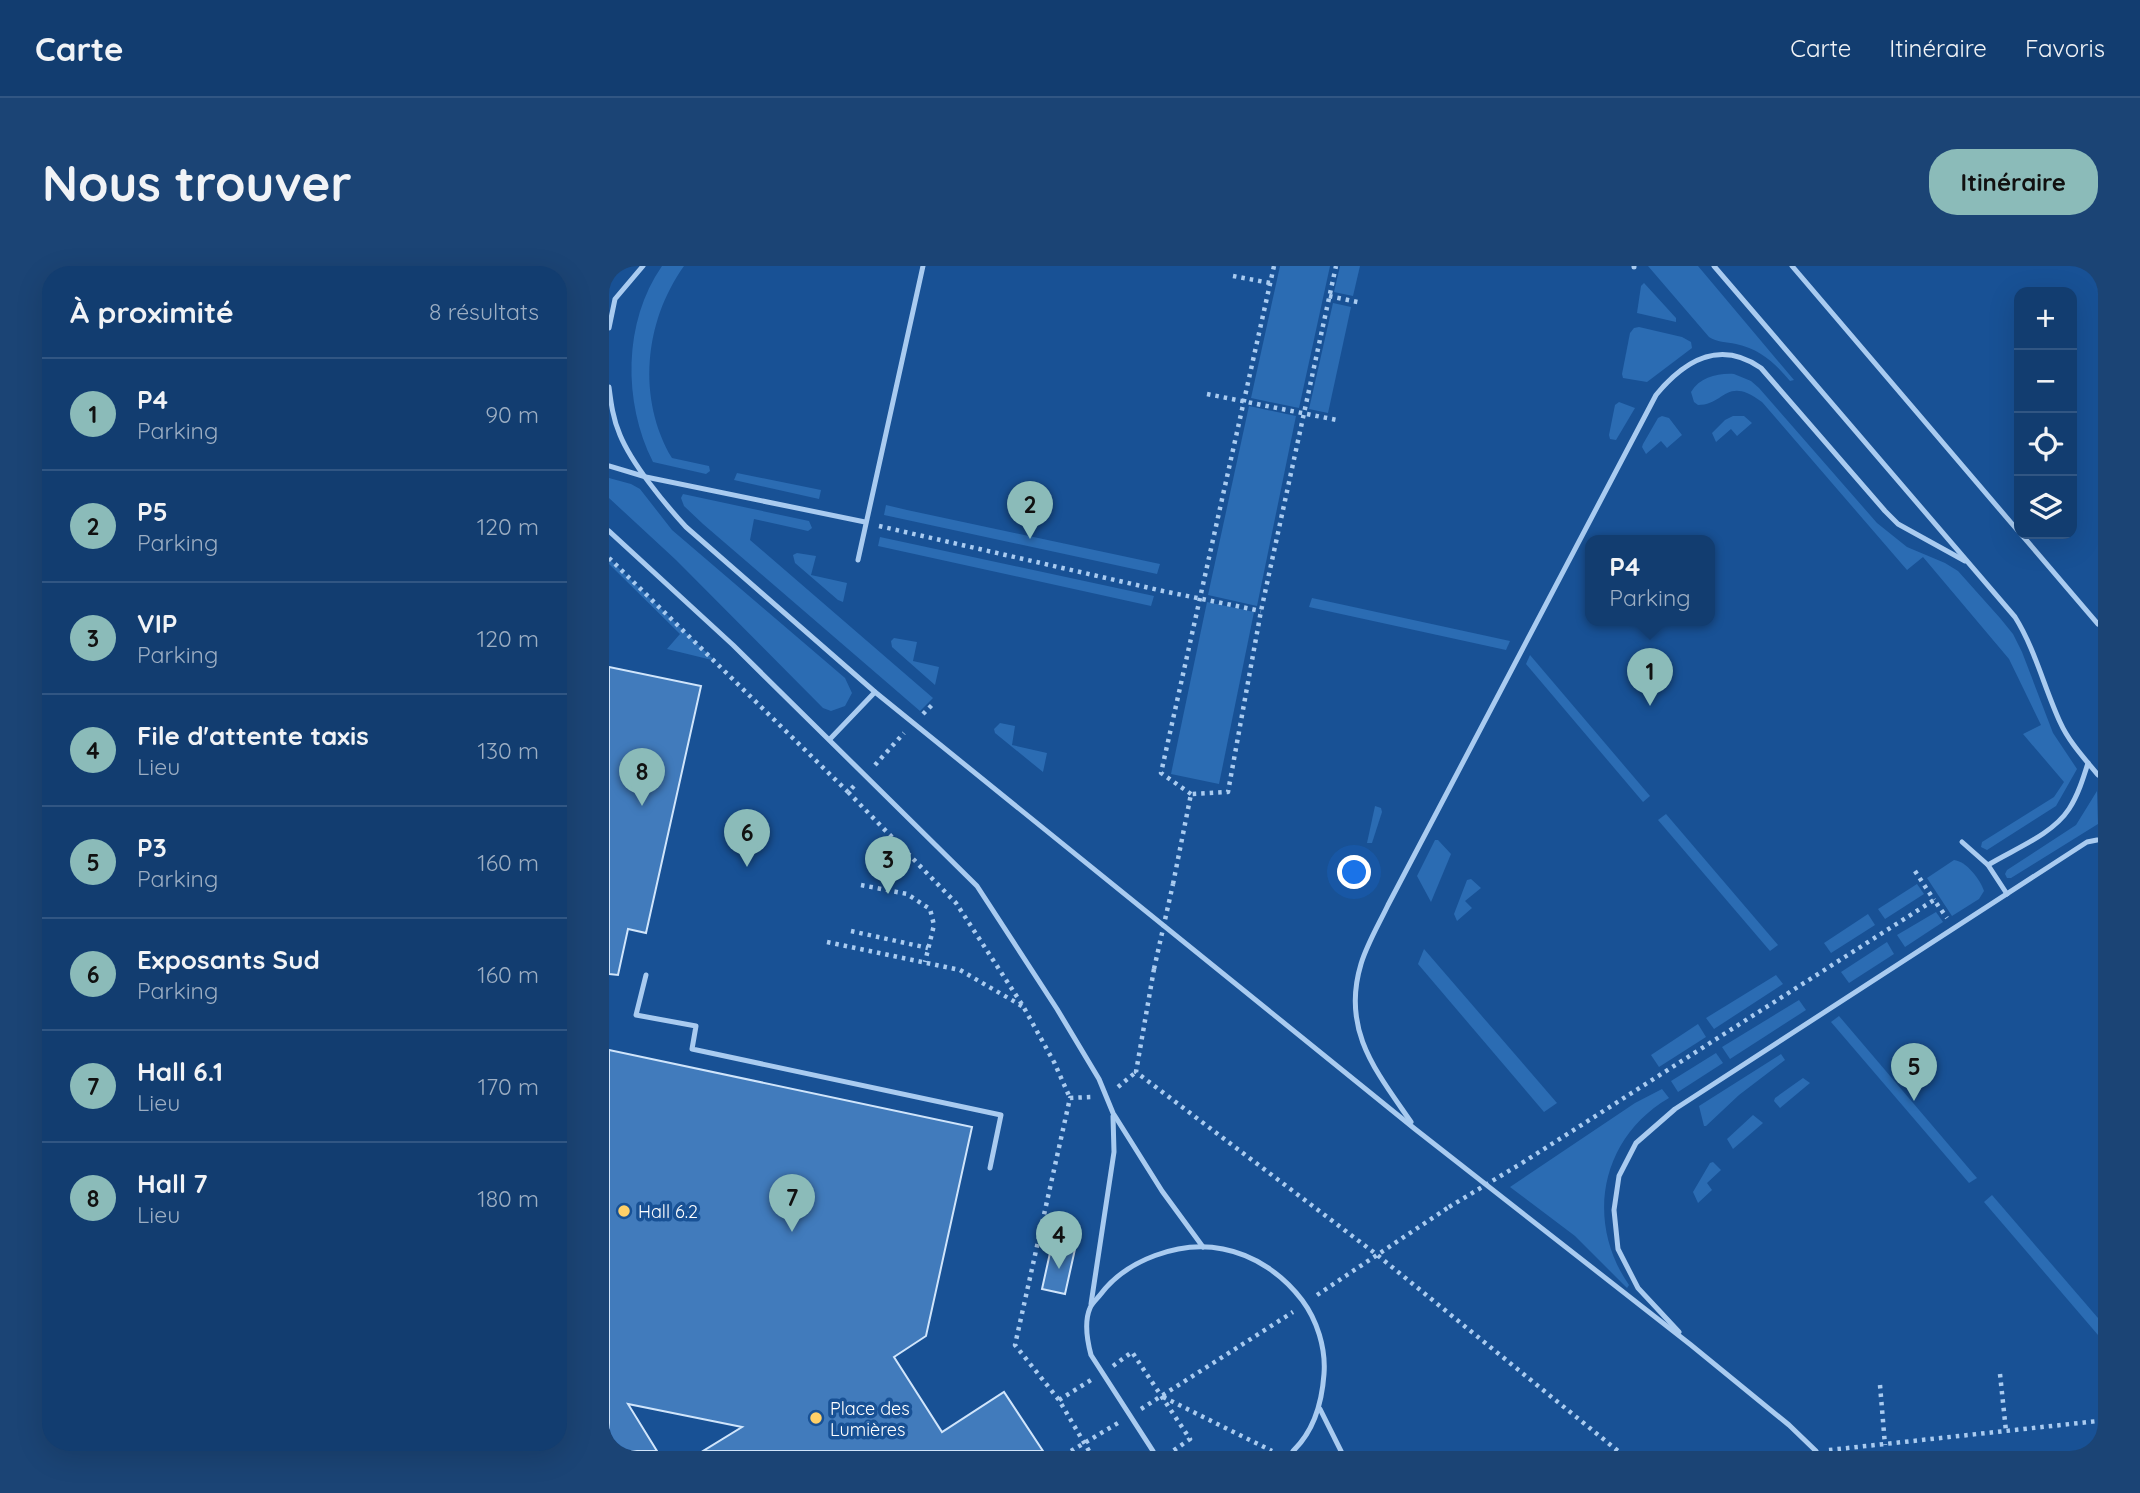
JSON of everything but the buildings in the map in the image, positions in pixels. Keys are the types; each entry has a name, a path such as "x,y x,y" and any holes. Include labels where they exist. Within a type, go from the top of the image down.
{"lane":[{"path":"609,328 615,299 643,266"},
{"path":"858,560 923,266"},
{"path":"1714,266 2015,617 2024,631 2061,724 2098,775"},
{"path":"1792,266 2014,526"},
{"path":"1415,1129 1377,1073 1363,1044 1353,1001 1362,961 1388,905 1650,406 1671,377 1700,358 1734,356 1752,362 1761,368 1898,523 1965,561"},
{"path":"609,387 620,437 661,500 686,527 875,692 1415,1129 1691,1345 1817,1451"},
{"path":"609,466 646,477 865,522"},
{"path":"609,531 733,645 977,886 1057,1009 1099,1079 1113,1113 1168,1201 1203,1247"},
{"path":"2025,539 2098,624"},
{"path":"830,739 875,692"},
{"path":"1988,864 2053,827 2060,820 2076,798 2088,763"},
{"path":"1691,1345 1638,1288 1618,1249 1614,1210 1619,1176 1636,1143 1675,1110 2087,842 2097,840"},
{"path":"1962,842 1988,864 2007,894"},
{"path":"646,975 636,1014 696,1026 692,1049 1001,1115 990,1168"},
{"path":"1113,1113 1114,1152 1086,1338 1091,1354 1153,1451"},
{"path":"1090,1307 1113,1280 1143,1261 1161,1254 1203,1247 1222,1248 1243,1254 1279,1274 1305,1304 1314,1320 1322,1343 1325,1364 1320,1409 1293,1451"},
{"path":"1320,1409 1341,1451"}],"path":[{"path":"1274,266 1161,774 1191,794 1228,792 1261,611 1336,266"},
{"path":"1233,276 1270,283"},
{"path":"1329,296 1362,303"},
{"path":"1206,394 1337,420"},
{"path":"865,522 1261,611"},
{"path":"609,558 848,792 956,903 1023,1006 1054,1062 1070,1098 1015,1345 1059,1401 1089,1451"},
{"path":"848,792 932,705"},
{"path":"1070,1098 1107,1097 1136,1072 1154,969 1191,794"},
{"path":"1915,871 1955,928"},
{"path":"861,885 907,894 930,909 934,925 925,962"},
{"path":"1071,1451 1934,900"},
{"path":"851,930 929,948"},
{"path":"827,942 960,970 1023,1006"},
{"path":"1136,1072 1376,1254 1618,1451"},
{"path":"2000,1374 2006,1432"},
{"path":"1880,1385 1885,1445"},
{"path":"1161,1396 1190,1439 1173,1451"},
{"path":"1161,1396 1272,1451"},
{"path":"1817,1451 2098,1421"}],"shaded area":[{"path":"662,266 684,266 660,311 653,336 650,386 653,411 672,458 709,466 710,471 706,474 653,462 636,414 632,388 634,337 649,288"},
{"path":"1280,266 1330,266 1299,408 1251,398"},
{"path":"1340,266 1360,266 1353,296 1334,292"},
{"path":"1648,266 1698,266 1794,380 1790,381 1760,353 1709,337"},
{"path":"1644,283 1676,318 1676,322 1637,313 1641,286"},
{"path":"1333,303 1351,307 1328,413 1309,409"},
{"path":"1639,327 1682,337 1691,342 1692,348 1647,382 1623,378 1630,333"},
{"path":"1734,374 1751,381 1759,388 1877,523 1907,547 1958,571 2013,634 2053,733 2077,769 2056,806 1987,850 1981,847 1982,842 2054,797 2064,782 2023,734 2041,725 2009,659 1923,557 1907,570 1762,402 1750,394 1733,391 1707,404 1698,405 1694,402 1691,392 1704,379"},
{"path":"1619,402 1635,408 1616,440 1610,439 1609,435 1615,405"},
{"path":"1249,406 1296,416 1257,606 1208,595"},
{"path":"1733,416 1744,416 1752,423 1737,436 1731,429 1716,442 1712,433"},
{"path":"1658,418 1669,418 1682,435 1667,448 1661,441 1646,454 1643,444"},
{"path":"737,473 821,490 819,499 734,480"},
{"path":"609,478 640,489 672,530 845,678 852,693 845,706 831,711 823,708 676,560 609,498"},
{"path":"683,494 809,521 812,528 808,531 754,519 750,540 933,698 920,711 703,524 684,506 681,498"},
{"path":"886,505 1160,564 1157,574 884,515"},
{"path":"880,537 1154,596 1151,606 878,546"},
{"path":"797,553 816,556 811,575 847,583 843,602 795,563 793,555"},
{"path":"609,559 712,660 667,649 680,634 609,564"},
{"path":"1312,598 1510,641 1506,650 1309,607"},
{"path":"1207,602 1254,612 1219,784 1171,774"},
{"path":"894,638 917,642 913,661 939,667 935,685 892,647 891,641"},
{"path":"1530,655 1650,796 1643,802 1526,664"},
{"path":"1000,723 1015,726 1012,745 1047,753 1043,772 995,733 994,729"},
{"path":"2097,791 2098,824 2007,878 2007,870 2076,825"},
{"path":"1375,806 1381,808 1382,812 1372,843 1367,843"},
{"path":"1666,814 1778,945 1770,951 1658,820"},
{"path":"1435,840 1451,854 1431,902 1417,876"},
{"path":"1954,860 1972,871 1984,891 1979,899 1952,916 1927,878"},
{"path":"1471,879 1481,888 1465,901 1472,908 1457,921 1454,914 1467,880"},
{"path":"1917,884 1924,894 1885,919 1878,909"},
{"path":"1936,912 1943,922 1905,947 1897,935"},
{"path":"1868,914 1875,925 1831,953 1824,943"},
{"path":"1887,942 1894,954 1849,983 1841,972"},
{"path":"1424,949 1557,1103 1544,1112 1418,964"},
{"path":"1776,975 1783,984 1714,1029 1706,1018"},
{"path":"1799,1000 1806,1010 1730,1059 1722,1047"},
{"path":"1839,1016 1977,1178 1969,1183 1831,1022"},
{"path":"1698,1024 1706,1037 1659,1067 1651,1055"},
{"path":"1716,1053 1723,1063 1678,1092 1671,1081"},
{"path":"1781,1054 1785,1060 1704,1126 1699,1106"},
{"path":"1803,1078 1810,1083 1780,1108 1774,1101 1775,1098"},
{"path":"1662,1089 1669,1098 1646,1115 1627,1135 1614,1158 1607,1183 1604,1209 1607,1235 1615,1261 1629,1285 1627,1288 1575,1236 1510,1187 1635,1103"},
{"path":"1753,1115 1763,1123 1733,1149 1727,1139"},
{"path":"1713,1162 1721,1170 1707,1183 1712,1190 1698,1203 1693,1192"},
{"path":"1992,1195 2098,1318 2098,1335 1984,1202"}],"place":[{"name":"P5","path":"1030,539"},
{"name":"P4","path":"1650,706"},
{"name":"Hall 7","path":"642,806"},
{"name":"Exposants Sud","path":"747,867"},
{"name":"VIP","path":"888,894"},
{"name":"P3","path":"1914,1101"},
{"name":"Hall 6.2","path":"624,1211"},
{"name":"Hall 6.1","path":"792,1232"},
{"name":"File d'attente taxis","path":"1059,1269"},
{"name":"Place des Lumières","path":"816,1418"}]}
